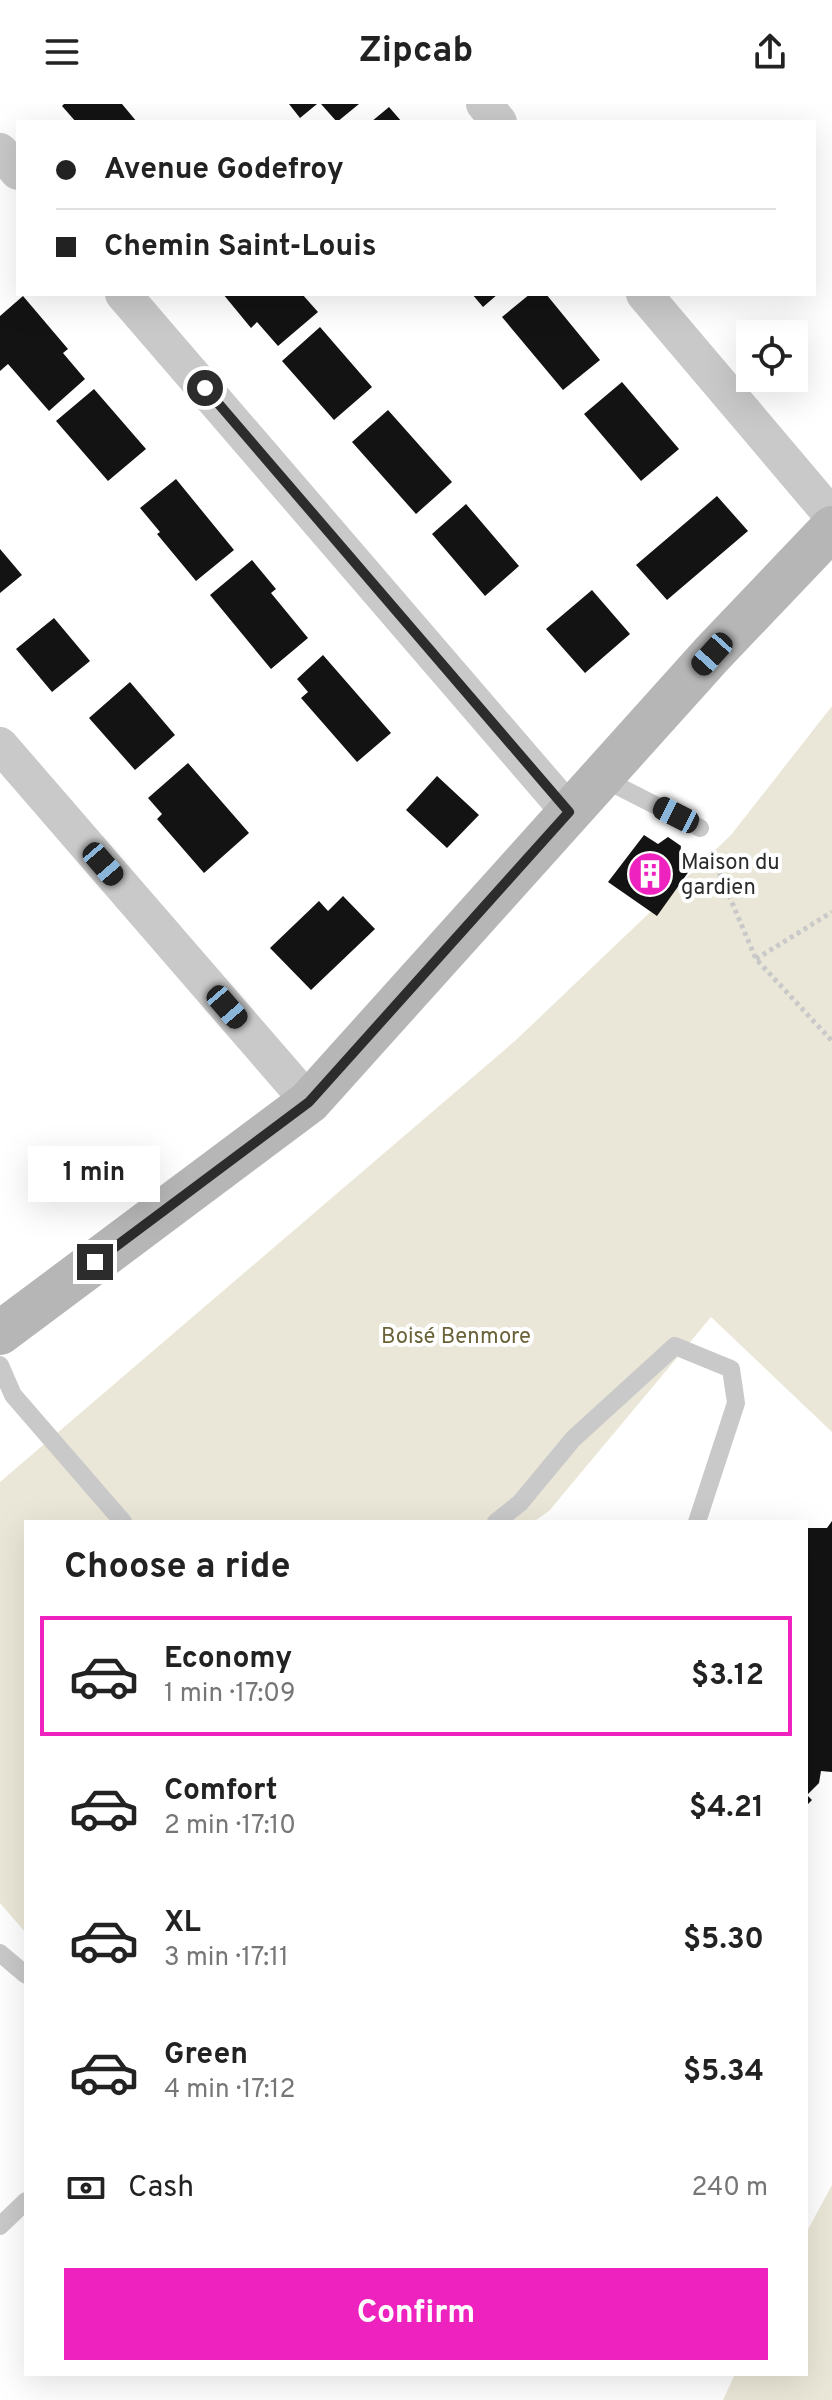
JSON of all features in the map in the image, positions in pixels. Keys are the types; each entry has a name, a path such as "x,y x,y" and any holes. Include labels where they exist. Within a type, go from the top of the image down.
{"street":[{"path":"484,104 497,120"},
{"path":"0,151 16,170"},
{"path":"125,296 569,812"},
{"path":"646,296 832,516"},
{"path":"0,1333 309,1102 712,654 832,528"},
{"path":"0,745 309,1102"}],"lane":[{"path":"602,778 700,828"},
{"path":"499,1520 520,1503 573,1439 675,1346 731,1369 736,1403 698,1520"},
{"path":"0,1365 13,1395 121,1520"},
{"path":"0,1953 24,1973"},
{"path":"0,2226 24,2203"}],"path":[{"path":"700,828 756,959 832,1041"},
{"path":"756,959 832,912"}],"green space":[{"name":"Boisé Benmore","path":"832,706 832,1432 711,1317 549,1511 536,1520 24,1520 24,1931 0,1903 0,1482 516,1040 731,835"},
{"path":"832,2185 832,2400 723,2400 734,2376 808,2376 808,2229"}],"building":[{"path":"122,104 135,120 74,120 62,106"},
{"path":"289,104 317,104 300,118"},
{"path":"321,104 359,104 339,120 335,120"},
{"path":"389,107 400,120 373,120"},
{"path":"23,296 68,349 63,353 85,379 49,411 8,364 0,371 0,316"},
{"path":"225,296 304,296 318,312 278,346 257,322 251,328"},
{"path":"474,296 496,296 483,307"},
{"path":"528,296 548,296 600,360 563,390 502,317"},
{"path":"320,327 372,387 334,420 282,361"},
{"path":"622,382 679,449 641,481 584,414"},
{"path":"94,389 146,449 108,481 56,421"},
{"path":"388,410 452,482 416,514 352,442"},
{"path":"176,479 234,550 196,581 140,508"},
{"path":"717,496 748,531 667,600 636,565"},
{"path":"466,504 519,566 485,596 432,534"},
{"path":"0,549 22,575 0,593"},
{"path":"252,560 276,589 271,593 308,638 271,669 210,595"},
{"path":"592,590 630,634 585,673 546,629"},
{"path":"54,618 90,661 52,692 16,649"},
{"path":"323,655 391,733 357,762 301,698 308,692 297,679"},
{"path":"130,682 175,735 135,770 89,718"},
{"path":"188,763 249,833 204,873 157,819 162,814 148,798"},
{"path":"437,776 479,815 447,848 406,810"},
{"name":"Maison du gardien","path":"644,835 658,844 668,837 681,846 680,856 692,867 657,916 608,882"},
{"path":"343,896 375,929 311,990 270,948 319,901 328,911"},
{"path":"832,1521 832,1772 821,1771 819,1783 808,1794 808,1528 827,1528"}],"place":[{"name":"Maison du gardien","path":"650,874"}],"route":[{"path":"95,1262 309,1102 569,812 205,388"}]}
